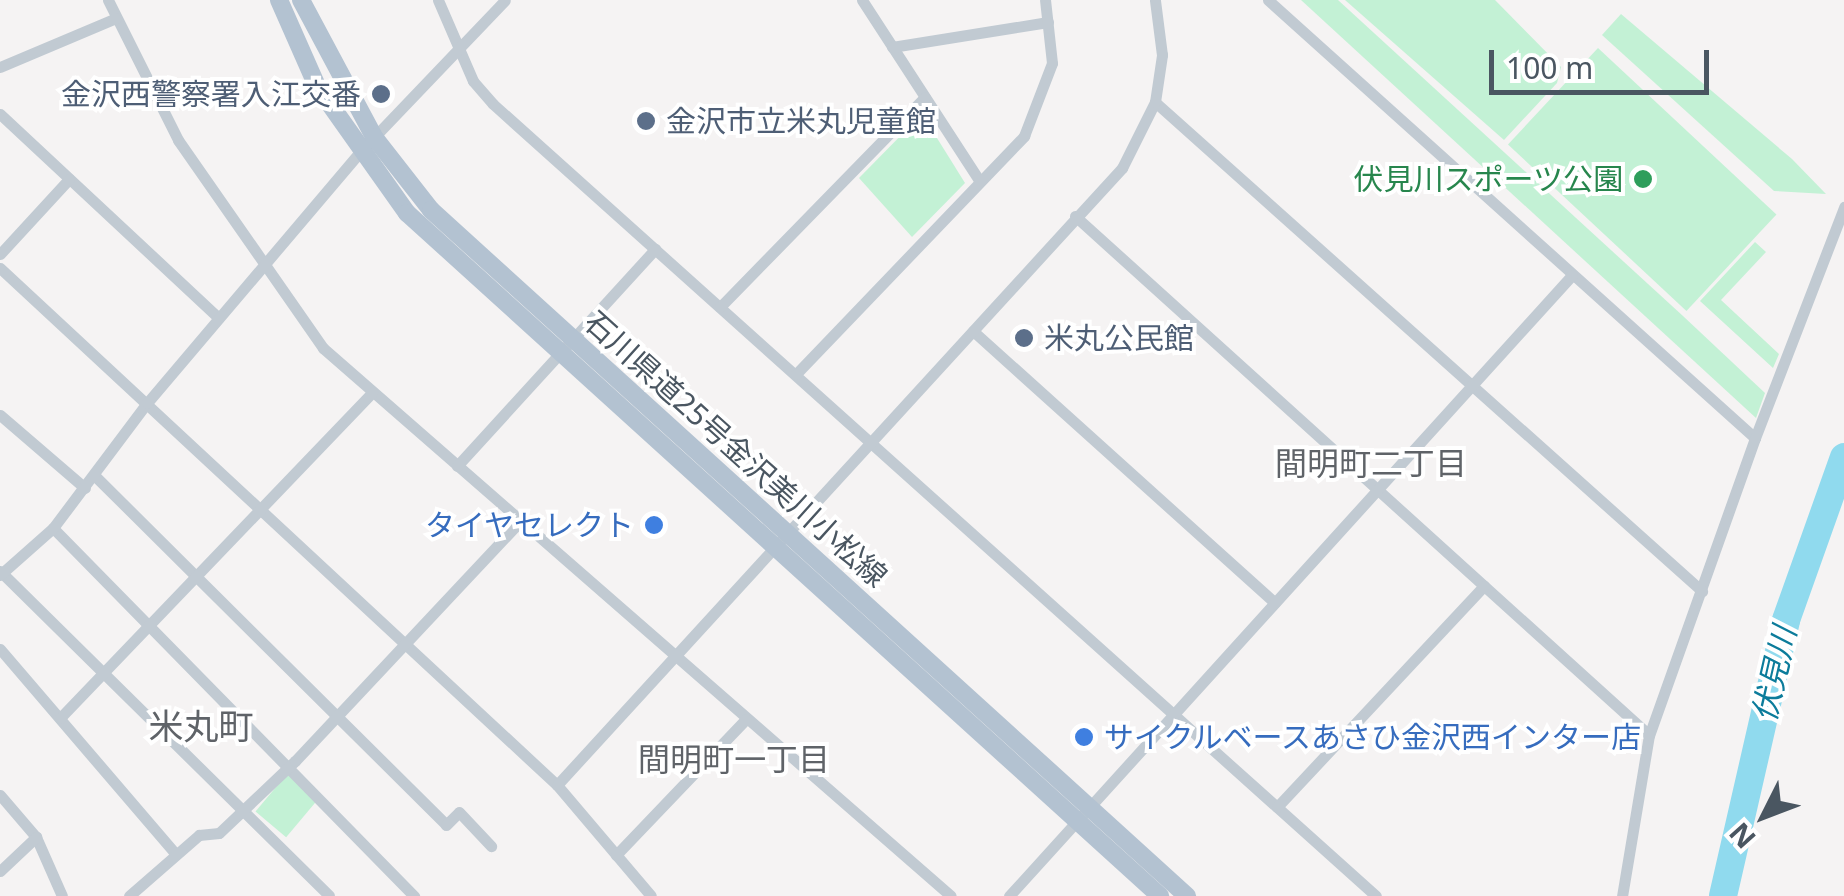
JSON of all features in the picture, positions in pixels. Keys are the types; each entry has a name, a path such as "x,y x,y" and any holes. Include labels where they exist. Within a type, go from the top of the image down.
{"main road":[{"name":"石川県道25号金沢美川小松線","path":"279,0 317,86 359,153 407,212 772,547 1084,815 1187,896"},
{"name":"石川県道25号金沢美川小松線","path":"301,0 374,137 431,210 786,532 1084,815 1160,896"}],"street":[{"path":"108,0 178,140 323,348 951,896"},
{"path":"438,0 460,53 493,104 1376,896"},
{"path":"328,896 1,573 53,528 147,404 359,153 460,53 505,0"},
{"path":"862,0 979,180"},
{"path":"796,374 1024,136 1042,98 1052,63 1044,0"},
{"path":"558,785 1122,168 1155,102 1162,55 1155,0"},
{"path":"1268,0 1754,438"},
{"path":"0,66 116,18"},
{"path":"892,46 1048,22"},
{"path":"720,307 925,97"},
{"path":"1155,102 1702,591"},
{"path":"0,114 218,318"},
{"path":"0,254 69,179"},
{"path":"1622,896 1649,735 1754,438 1844,206"},
{"path":"1075,216 1649,735"},
{"path":"457,466 655,249"},
{"path":"0,268 558,785 651,896"},
{"path":"1009,896 1572,275"},
{"path":"973,331 1275,603"},
{"path":"60,718 372,393"},
{"path":"0,415 84,488"},
{"path":"94,475 446,824 460,812 491,846"},
{"path":"129,896 199,834 219,834 244,810 339,718 520,520"},
{"path":"53,528 414,896"},
{"path":"1277,807 1484,586"},
{"path":"0,649 175,853"},
{"path":"616,854 746,719"},
{"path":"0,795 36,837 62,896"},
{"path":"0,872 36,837"},
{"path":"306,896 318,885"}],"green space":[{"path":"1301,0 1338,0 1683,316 1765,393 1756,418"},
{"path":"1345,0 1495,0 1561,67 1557,83 1504,140"},
{"path":"1621,14 1792,159 1826,194 1774,191 1602,35"},
{"name":"伏見川スポーツ公園","path":"1598,48 1776,214 1686,311 1508,145"},
{"path":"916,120 927,122 965,183 912,237 859,178"},
{"path":"1755,242 1766,252 1721,300 1779,354 1773,368 1700,301"},
{"path":"287,774 318,800 286,837 256,812"}],"waterway":[{"name":"伏見川","path":"1723,896 1786,620 1844,457"}],"place":[{"name":"金沢西警察署入江交番","path":"381,94"},
{"name":"金沢市立米丸児童館","path":"646,121"},
{"name":"伏見川スポーツ公園","path":"1643,179"},
{"name":"米丸公民館","path":"1024,338"},
{"name":"タイヤセレクト","path":"654,525"},
{"name":"サイクルベースあさひ金沢西インター店","path":"1084,737"}],"district":[{"name":"間明町二丁目","path":"1371,463"},
{"name":"米丸町","path":"201,726"},
{"name":"間明町一丁目","path":"734,759"}]}
